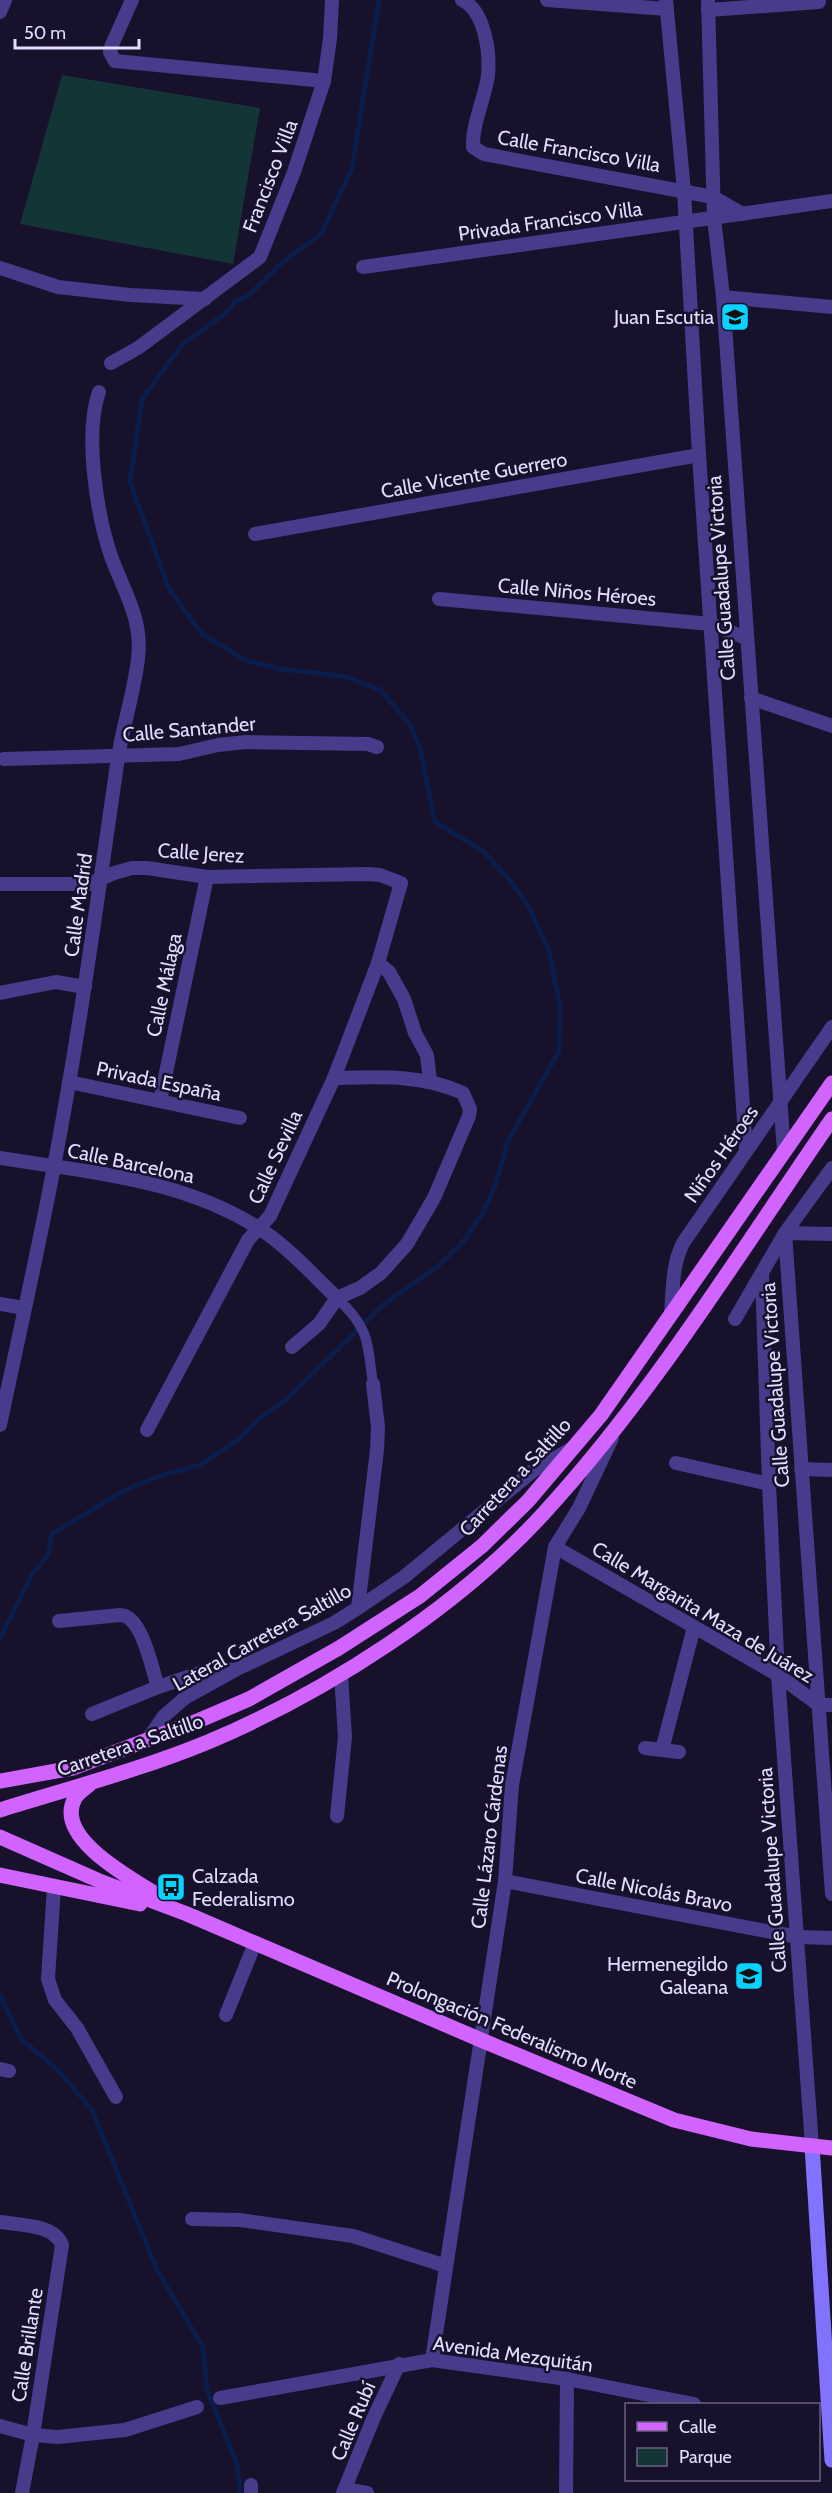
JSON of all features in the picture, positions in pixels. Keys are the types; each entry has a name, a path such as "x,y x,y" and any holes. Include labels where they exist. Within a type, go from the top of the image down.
{"main road":[{"name":"Carretera a Saltillo","path":"0,1781 73,1768 249,1699 339,1648 420,1596 482,1546 528,1501 601,1415 832,1083"},
{"name":"Carretera a Saltillo","path":"0,1810 90,1785 209,1741 341,1674 436,1610 496,1559 543,1514 617,1428 832,1119"},
{"path":"90,1785 76,1796 72,1805 72,1818 79,1835 89,1848 187,1914"},
{"name":"Prolongación Federalismo Norte","path":"0,1837 102,1882 187,1914 674,2120 751,2139 832,2148"},
{"name":"Prolongación Federalismo Norte","path":"0,1875 187,1914"},
{"name":"Calle Guadalupe Victoria","path":"812,2146 827,2431 832,2460"}],"street":[{"path":"0,12 5,0"},
{"path":"132,0 111,47 112,58 119,63 324,81"},
{"name":"Francisco Villa","path":"111,363 138,348 260,257 294,172 324,81 330,39 332,0"},
{"name":"Calle Francisco Villa","path":"462,0 476,12 483,31 487,55 488,74 472,136 473,147 484,154 713,197 743,214"},
{"path":"547,0 666,5"},
{"path":"708,5 819,2"},
{"name":"Calle Guadalupe Victoria","path":"666,5 684,191 699,455 746,1151"},
{"name":"Calle Guadalupe Victoria","path":"708,5 714,218 723,297 784,1152"},
{"path":"743,214 832,201"},
{"name":"Privada Francisco Villa","path":"363,267 743,214"},
{"path":"0,268 58,287 130,295 206,298"},
{"path":"723,297 832,307"},
{"name":"Calle Madrid","path":"0,1425 54,1167 85,987 119,755 138,658 139,632 132,605 111,555 95,486 92,416 99,392"},
{"name":"Calle Vicente Guerrero","path":"255,534 699,455"},
{"name":"Calle Niños Héroes","path":"439,599 711,624 746,638"},
{"path":"751,698 832,726"},
{"name":"Calle Santander","path":"4,759 179,754 218,745 246,742 368,744 377,747"},
{"name":"Calle Jerez","path":"0,884 84,884 124,869 139,868 207,877 367,874 380,875 401,883"},
{"name":"Calle Málaga","path":"160,1101 207,877"},
{"name":"Calle Sevilla","path":"147,1430 248,1240 270,1215 334,1078 378,963 401,883"},
{"path":"378,963 389,972 404,999 416,1033 427,1055 430,1081"},
{"path":"0,993 56,982 85,987"},
{"name":"Niños Héroes","path":"671,1314 676,1256 683,1242 832,1027"},
{"path":"292,1347 320,1324 337,1298 360,1288 381,1273 407,1244 434,1198 467,1123 470,1109 464,1093 430,1081 390,1077 334,1078"},
{"name":"Privada España","path":"69,1082 240,1118"},
{"name":"Calle Barcelona","path":"0,1158 172,1189 201,1198 258,1228 284,1247 357,1316 366,1334 373,1384"},
{"path":"735,1319 785,1233 832,1168"},
{"path":"785,1233 832,1234"},
{"name":"Calle Guadalupe Victoria","path":"785,1233 801,1469 826,1705 832,1894"},
{"name":"Calle Guadalupe Victoria","path":"762,1275 778,1675 812,2146"},
{"path":"0,1304 24,1308"},
{"path":"358,1608 377,1450 378,1427 373,1384"},
{"name":"Calle Lázaro Cárdenas","path":"432,2360 505,1881 512,1785 555,1547 579,1508 617,1428"},
{"name":"Lateral Carretera Saltillo","path":"148,1739 164,1716 186,1697 235,1670 334,1623 358,1608 404,1577 534,1470 573,1447"},
{"path":"676,1463 769,1484"},
{"path":"801,1469 832,1470"},
{"name":"Calle Margarita Maza de Juárez","path":"555,1547 826,1705"},
{"path":"59,1621 130,1616 138,1626 158,1687"},
{"path":"662,1750 694,1627"},
{"path":"92,1714 158,1687 215,1668 235,1670"},
{"path":"337,1816 345,1737 341,1674"},
{"path":"645,1748 679,1752"},
{"name":"Calle Nicolás Bravo","path":"505,1881 798,1937 832,1938"},
{"path":"54,1887 48,1979 55,2000 77,2028 116,2097"},
{"path":"226,2015 255,1943"},
{"path":"192,2219 240,2220 353,2236 446,2266"},
{"name":"Calle Brillante","path":"0,2222 50,2231 59,2239 62,2251 22,2493"},
{"name":"Avenida Mezquitán","path":"220,2398 399,2364 432,2360 567,2379 689,2403"},
{"name":"Calle Rubí","path":"344,2491 374,2417 399,2364"},
{"path":"566,2493 567,2379"},
{"path":"0,2426 33,2435 58,2437 125,2430 196,2406"},
{"path":"344,2491 367,2493"}],"green space":[{"path":"62,75 260,108 233,264 20,224"}],"waterway":[{"path":"0,1638 33,1573 48,1555 52,1534 127,1489 163,1475 200,1465 240,1438 259,1419 288,1398 383,1305 437,1267 463,1242 484,1211 496,1183 508,1141 559,1051 560,1006 549,951 528,905 508,878 483,851 435,822 420,748 410,724 380,690 347,677 282,669 247,661 202,634 169,589 130,482 142,399 182,345 227,312 235,302 248,296 283,262 321,234 352,168 379,0"},
{"path":"0,1995 21,2039 58,2070 92,2110 157,2270 203,2347 207,2390 237,2464 240,2493"}],"place":[{"name":"Juan Escutia","path":"735,317"},
{"name":"Calzada Federalismo","path":"171,1887"},
{"name":"Hermenegildo Galeana","path":"749,1976"}]}
